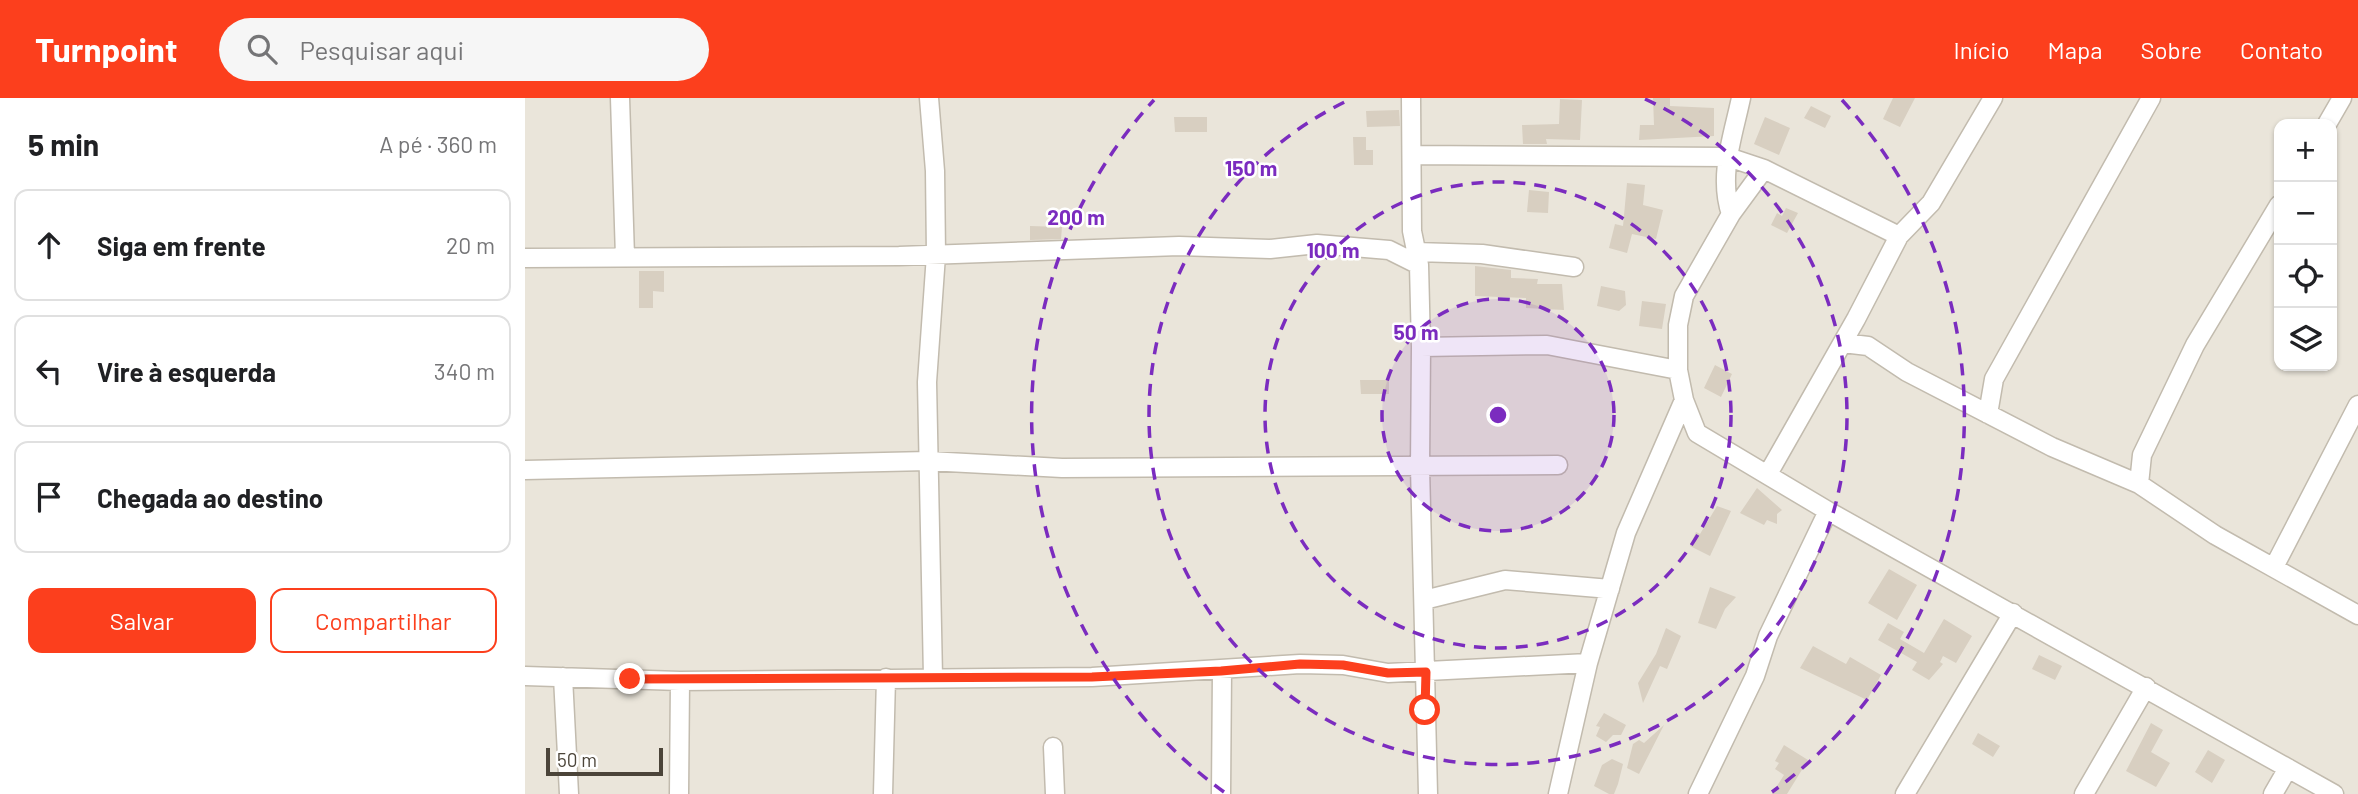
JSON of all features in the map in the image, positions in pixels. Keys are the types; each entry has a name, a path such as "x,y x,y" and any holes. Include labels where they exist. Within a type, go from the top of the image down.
{"street":[{"path":"620,98 625,257"},
{"path":"929,98 935,171 936,255 929,319 928,461 933,677"},
{"path":"1411,98 1412,231 1417,258 1421,347 1420,467 1428,794"},
{"path":"1731,214 1727,201 1728,157 1741,98"},
{"path":"1988,414 1994,379 2151,98"},
{"path":"2330,119 2342,98"},
{"path":"1769,474 1843,343 1899,236 1931,203 1986,100"},
{"path":"1412,155 1728,157 1764,169 1899,236"},
{"path":"1764,169 1731,214 1684,296 1676,346 1678,370 1684,400 1696,433 1828,511 2334,794"},
{"path":"2139,484 2142,455 2195,345 2274,213"},
{"path":"1389,250 1412,231"},
{"path":"525,258 936,255 1179,246 1270,249 1317,244 1389,250 1417,258 1482,254 1574,267"},
{"path":"1856,319 1868,346"},
{"path":"1843,343 1868,346 1907,372 2052,447 2139,484 2215,536 2358,615"},
{"path":"1421,347 1548,345 1678,370"},
{"path":"1965,401 1994,379"},
{"path":"1558,794 1588,663 1626,533 1684,400"},
{"path":"2274,567 2358,405"},
{"path":"1667,441 1696,433"},
{"path":"2116,475 2142,455"},
{"path":"525,470 928,461 1062,468 1558,465"},
{"path":"1698,794 1743,703 1768,636 1828,511"},
{"path":"1423,600 1505,580 1610,589"},
{"path":"1905,794 2013,613"},
{"path":"525,676 680,681 1092,677 1311,664 1343,665 1388,673 1588,663"},
{"path":"1221,671 1221,794"},
{"path":"563,677 569,794"},
{"path":"883,794 886,678"},
{"path":"679,794 680,681"},
{"path":"2084,794 2146,687"},
{"path":"1053,747 1055,794"},
{"path":"2273,794 2288,768"}],"shaded area":[{"path":"525,98 2358,98 2358,794 525,794"}],"building":[{"path":"1653,98 1670,98 1670,106 1714,108 1714,136 1639,140 1640,125 1654,125"},
{"path":"1893,98 1915,98 1900,127 1883,119"},
{"path":"1560,99 1582,100 1580,140 1546,139 1547,144 1523,144 1522,125 1559,124"},
{"path":"1811,106 1831,116 1825,128 1804,118"},
{"path":"1399,110 1400,126 1367,127 1366,111"},
{"path":"1174,117 1207,117 1207,132 1175,132"},
{"path":"1765,117 1790,128 1779,155 1754,144"},
{"path":"1353,137 1366,137 1366,150 1373,150 1373,165 1354,165"},
{"path":"1627,183 1645,185 1643,205 1663,210 1656,239 1632,234 1627,253 1609,248 1615,224 1623,226"},
{"path":"1529,190 1549,192 1548,213 1527,212"},
{"path":"1786,208 1798,213 1787,233 1771,225 1777,213 1782,216"},
{"path":"1030,226 1062,227 1061,239 1030,240"},
{"path":"1475,266 1511,270 1511,278 1538,279 1537,284 1562,284 1564,310 1526,308 1526,298 1475,296"},
{"path":"639,271 664,271 664,292 653,291 653,308 639,308"},
{"path":"1601,286 1625,291 1626,305 1619,311 1597,306"},
{"path":"1642,301 1666,304 1662,329 1639,326"},
{"path":"1715,365 1732,374 1721,397 1704,388"},
{"path":"1360,380 1389,380 1389,394 1361,394"},
{"path":"1757,488 1782,510 1777,514 1777,524 1767,520 1764,525 1740,513"},
{"path":"1717,506 1731,511 1710,556 1690,546 1696,532 1700,534"},
{"path":"1889,569 1917,585 1897,620 1868,603"},
{"path":"1710,587 1736,597 1725,609 1716,629 1698,623"},
{"path":"1944,619 1972,636 1956,663 1943,656 1940,662 1943,664 1929,680 1912,670 1917,662 1878,640 1888,623 1904,632 1900,639 1924,653"},
{"path":"1666,628 1681,636 1667,669 1660,666 1643,703 1638,683 1656,654"},
{"path":"1813,646 1846,664 1850,657 1881,675 1867,700 1800,668"},
{"path":"2039,655 2062,666 2055,680 2032,669"},
{"path":"1604,713 1626,725 1621,735 1613,735 1606,742 1596,736 1600,727 1596,726"},
{"path":"2151,723 2163,730 2151,752 2170,763 2156,787 2126,771"},
{"path":"1664,725 1639,774 1627,768 1633,744 1639,740 1644,743"},
{"path":"1978,733 2000,746 1993,757 1972,744"},
{"path":"1784,745 1808,760 1787,794 1772,794 1784,775 1775,769 1779,763 1775,761"},
{"path":"2208,750 2225,760 2212,783 2195,772"},
{"path":"1612,759 1623,764 1614,794 1609,794 1594,786 1602,765"}],"route":[{"path":"630,679 680,681 755,678 1092,677 1300,664 1343,665 1388,673 1426,672 1425,710"}]}
